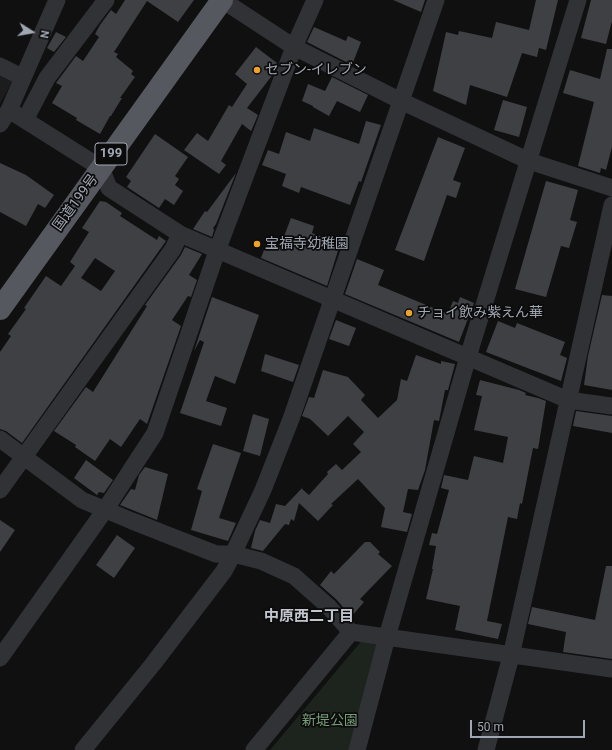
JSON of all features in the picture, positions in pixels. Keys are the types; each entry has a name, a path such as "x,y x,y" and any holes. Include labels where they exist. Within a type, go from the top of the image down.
{"highway":[{"name":"国道199号","path":"0,309 222,0"}],"street":[{"path":"57,0 4,117 25,120 101,168 109,188 180,234 568,400 612,406"},
{"path":"25,120 47,78 106,0"},
{"path":"222,0 294,47 401,101 529,161 612,188"},
{"path":"0,658 16,633 105,510 155,433 217,251 294,47 315,0"},
{"path":"83,750 153,664 224,571 233,554 263,490 291,419 436,0"},
{"path":"356,750 387,636 468,358 578,0"},
{"path":"0,66 22,78"},
{"path":"486,750 512,656 612,206"},
{"path":"0,490 173,249 180,234"},
{"path":"0,440 24,456 82,500 216,554 233,554 261,561 294,576 329,607 351,632 612,669"},
{"path":"254,750 351,632"}],"shaded area":[{"path":"0,73 13,80 0,104"}],"green space":[{"name":"新堤公園","path":"363,639 378,642 352,750 270,750"}],"building":[{"path":"125,0 194,0 178,22 147,1 114,52 118,54 116,57 133,71 131,74 135,77 120,98 122,98 100,134 76,120 77,118 52,103 62,86 56,83 76,56 83,61 99,37 95,34 100,25 111,10 116,14"},
{"path":"393,0 425,0 421,12"},
{"path":"536,0 558,0 546,50 539,48 537,57 522,53 507,97 470,85 466,105 433,91 446,32 458,35 459,31 492,38 496,22 529,30"},
{"path":"591,0 612,0 612,21 606,44 581,38"},
{"path":"314,27 346,41 348,36 361,42 352,65 307,42"},
{"path":"56,32 66,37 54,52 47,48"},
{"path":"256,47 277,63 274,73 247,108 258,115 251,131 242,124 221,161 226,165 219,174 184,150 197,133 208,141 229,105 232,107 247,84 235,74"},
{"path":"607,49 612,49 612,147 606,170 601,168 600,173 578,166 594,102 563,93 570,70 600,79"},
{"path":"332,77 368,95 360,112 337,101 329,116 302,101 308,84 325,91"},
{"path":"503,100 527,107 519,137 494,130"},
{"path":"366,121 381,125 361,182 359,181 350,205 301,187 299,193 282,186 286,174 262,165 268,150 279,154 286,132 310,141 314,128 359,144"},
{"path":"155,134 188,157 175,176 179,179 175,185 183,191 174,205 165,199 159,208 127,187 131,181 126,177"},
{"path":"438,137 465,148 453,180 461,183 456,198 447,195 424,261 395,250"},
{"path":"0,163 26,175 54,195 45,208 38,204 26,226 0,212"},
{"path":"236,173 216,224 213,228 214,230 212,237 193,229 205,211 207,212"},
{"path":"546,181 578,190 570,220 577,222 569,248 561,246 546,297 515,289"},
{"path":"100,201 106,202 122,213 120,216 157,240 159,236 166,241 22,443 6,431 0,429 0,352 11,336 8,334 26,309 24,308 46,276 61,286 75,266 70,262 89,232 82,228","holes":["95,258 115,271 101,291 81,278"]},
{"path":"291,218 314,226 312,233 340,244 327,286 261,258 267,242 280,247"},
{"path":"185,247 202,254 189,275 197,280 191,297 188,296 172,320 181,326 147,424 140,419 121,447 110,439 95,461 75,447 76,445 54,431 86,387 93,392 147,306 145,305 181,255"},
{"path":"357,259 384,270 378,285 448,314 453,301 458,303 460,297 474,303 459,342 345,294"},
{"path":"602,295 612,296 612,390 584,385 588,356"},
{"path":"212,297 259,315 235,384 215,376 206,401 227,408 221,426 180,413 204,342 200,340 194,351"},
{"path":"336,320 356,328 349,346 329,339"},
{"path":"498,321 515,328 517,323 565,342 560,355 567,358 561,381 486,352"},
{"path":"265,354 299,365 293,382 261,371"},
{"path":"416,355 441,364 441,361 455,364 448,390 445,390 439,421 434,420 425,470 418,490 408,489 403,512 412,514 407,532 381,527 385,508 358,479 331,504 333,505 318,521 299,503 294,521 291,519 289,525 285,524 263,551 251,548 255,531 260,520 270,523 276,504 285,506 303,487 302,489 309,495 328,474 327,472 336,464 342,470 361,452 353,444 364,432 348,416 328,436 310,419 302,416 309,397 314,398 323,370 348,377 365,395 361,400 378,418 397,400 401,379 407,381"},
{"path":"480,380 519,390 526,393 525,395 546,401 538,449 533,448 522,504 520,503 517,519 508,517 487,621 502,624 498,639 455,630 460,606 426,599 433,569 436,546 429,545 432,533 437,534 449,490 441,488 444,475 468,480 474,456 503,463 508,437 474,430 482,396 476,395"},
{"path":"576,411 612,416 612,433 573,426"},
{"path":"253,414 269,419 260,456 243,451"},
{"path":"213,444 241,453 219,518 236,523 228,541 191,530 202,491 197,489"},
{"path":"86,460 113,480 104,493 99,492 97,495 74,478"},
{"path":"145,467 168,474 157,520 120,505 131,489 135,490 139,475"},
{"path":"0,520 15,530 0,552"},
{"path":"117,535 135,548 114,578 96,565"},
{"path":"365,542 370,542 380,552 378,554 392,566 360,599 364,602 351,617 337,600 320,585 331,571 334,574"},
{"path":"606,566 612,566 612,659 563,652 566,632 528,624 532,607 595,620"}],"place":[{"name":"セブン-イレブン","path":"257,70"},
{"name":"宝福寺幼稚園","path":"257,244"},
{"name":"チョイ飲み紫えん華","path":"409,313"}],"district":[{"name":"中原西二丁目","path":"309,617"}]}
